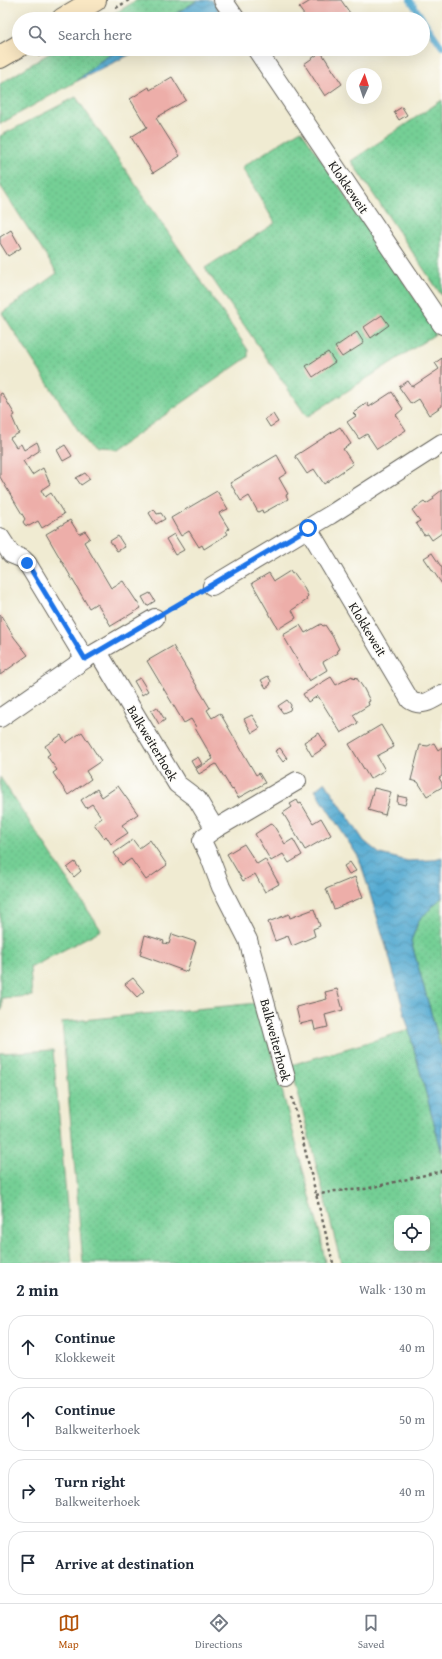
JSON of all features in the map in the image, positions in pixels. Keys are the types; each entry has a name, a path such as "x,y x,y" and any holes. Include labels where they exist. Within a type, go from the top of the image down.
{"street":[{"path":"75,12 95,0"},
{"path":"223,0 231,12"},
{"path":"0,57 12,50"},
{"name":"Klokkeweit","path":"261,56 442,325"},
{"path":"212,586 308,528 442,443"},
{"name":"Klokkeweit","path":"308,528 410,700 417,704 424,704 442,694"},
{"name":"Balkweiterhoek","path":"0,537 11,554 23,559 27,563 92,656 177,784 196,798 215,829"},
{"path":"0,718 92,656 155,618"},
{"name":"Balkweiterhoek","path":"286,1078 248,940 221,887 210,858 202,844 204,837 215,829 297,781"}],"path":[{"path":"155,618 212,586"},
{"name":"Balkweiterhoek","path":"286,1078 333,1263"},
{"path":"316,1195 335,1191 365,1189 441,1171"}],"green space":[{"path":"137,0 198,0 178,12 117,12"},
{"path":"45,56 108,56 77,81 0,124 0,84"},
{"path":"76,97 248,350 248,357 109,454 93,453 2,313 57,273 0,185 0,136"},
{"path":"442,100 442,296 351,161"},
{"path":"301,130 437,331 434,335 307,417 205,268 275,223 242,167"},
{"path":"0,777 101,930 30,968 32,996 2,998 2,1010 0,1010"},
{"path":"442,897 442,1052 411,941 419,920"},
{"path":"257,1003 278,1075 321,1238 325,1263 83,1263 62,1022"},
{"path":"409,1030 442,1153 442,1263 341,1263 291,1065"},
{"path":"53,1050 72,1263 0,1263 0,1053"}],"water":[{"path":"198,0 212,0 219,10 215,12 178,12"},
{"path":"108,56 127,56 77,81"},
{"path":"325,782 364,841 380,854 408,861 431,860 442,857 442,897 419,920 411,941 442,1052 442,1153 389,956 359,858 315,790"}],"building":[{"path":"312,0 341,0 349,12 302,12 299,8"},
{"path":"315,56 324,56 342,84 325,96 304,64"},
{"path":"172,77 186,100 156,118 180,156 153,173 131,137 147,127 130,99 149,87 150,90"},
{"path":"402,107 407,115 399,120 394,112"},
{"path":"11,230 21,248 8,256 0,243 0,237"},
{"path":"382,315 389,325 371,338 364,327"},
{"path":"357,332 364,343 342,357 335,347"},
{"path":"328,352 335,362 313,377 306,366"},
{"path":"442,358 442,406 429,415 419,399 411,404 399,387 408,381 412,387 439,369 435,363"},
{"path":"392,392 403,409 396,415 406,430 377,449 367,434 359,439 347,422 356,416 353,413 367,403 369,407"},
{"path":"2,393 15,415 12,417 19,433 10,438 16,447 21,444 24,450 37,442 39,451 23,461 32,475 43,468 50,484 41,490 45,497 51,493 64,514 42,528 38,521 29,526 25,525 23,522 25,519 0,477 0,394"},
{"path":"273,414 278,422 270,427 265,419"},
{"path":"340,427 351,444 343,449 353,464 324,484 314,469 307,474 295,456"},
{"path":"65,445 72,456 63,461 57,450"},
{"path":"277,455 287,473 279,478 288,494 286,495 288,499 263,513 262,510 258,512 249,496 241,501 230,483"},
{"path":"85,473 90,479 81,485 76,478"},
{"path":"442,490 442,533 432,540 428,534 424,535 416,523 420,521 412,510 424,502 426,504 434,499 433,497"},
{"path":"217,491 228,509 219,513 229,529 226,531 228,534 204,549 202,545 199,547 189,531 181,536 171,518"},
{"path":"154,509 157,514 161,513 165,519 156,524 149,513"},
{"path":"70,520 79,534 85,531 90,538 84,542 111,588 123,581 141,608 111,626 97,603 89,608 46,534"},
{"path":"174,534 184,550 175,555 166,539"},
{"path":"118,536 125,547 117,551 110,541"},
{"path":"432,553 442,568 442,584 424,558"},
{"path":"290,571 292,574 294,573 302,584 308,596 306,598 307,600 292,610 296,618 278,629 252,583 269,573 274,581"},
{"path":"150,593 155,601 147,606 142,597"},
{"path":"0,614 14,637 28,655 0,675"},
{"path":"321,624 323,626 325,625 339,649 337,650 338,653 323,662 327,670 309,681 283,635 300,625 305,633"},
{"path":"173,646 210,708 207,710 212,718 220,713 256,775 259,773 265,783 238,798 216,764 199,774 196,769 213,759 191,719 184,723 147,661"},
{"path":"268,676 271,681 270,685 266,688 261,680"},
{"path":"352,676 354,679 356,677 370,701 368,702 369,705 353,715 358,723 341,733 318,696 308,702 303,694 331,677 336,685"},
{"path":"140,678 148,691 142,695 134,681"},
{"path":"287,700 291,705 290,710 283,713 278,706"},
{"path":"157,707 165,720 159,724 151,711"},
{"path":"252,715 260,728 252,733 244,719"},
{"path":"381,725 394,747 377,756 385,770 370,779 349,744"},
{"path":"82,732 101,761 86,771 91,779 68,795 53,773 57,770 47,756 50,754 45,746 61,735 66,743"},
{"path":"319,733 327,746 312,756 304,742"},
{"path":"434,743 438,750 442,747 442,776 439,778 442,783 442,787 427,796 418,782 411,780 420,745 428,746"},
{"path":"280,748 287,758 283,762 275,751"},
{"path":"198,757 202,764 195,768 191,761"},
{"path":"118,786 138,814 122,825 128,833 111,844 106,836 104,838 94,824 102,818 92,804 86,808 81,800 97,789 102,797"},
{"path":"374,788 391,792 385,815 368,810"},
{"path":"398,796 407,798 405,805 397,803"},
{"path":"297,800 299,804 301,803 313,823 321,818 331,835 305,850 283,813 292,807 290,804"},
{"path":"272,823 285,844 293,839 302,855 289,863 283,854 271,861 255,834"},
{"path":"133,840 139,848 150,840 167,865 146,880 131,859 122,865 114,853"},
{"path":"244,844 257,864 265,859 279,884 265,892 255,874 243,881 227,854"},
{"path":"75,862 81,871 74,877 67,868"},
{"path":"350,862 356,871 349,874 344,866"},
{"path":"355,877 363,897 334,909 326,889"},
{"path":"314,909 320,926 313,929 315,936 292,946 288,936 275,941 268,922 289,914 290,918"},
{"path":"172,934 196,942 187,972 140,955 145,935 169,944"},
{"path":"133,978 144,991 137,997 125,984"},
{"path":"337,989 343,1010 325,1015 328,1027 315,1030 313,1021 300,1024 296,1007 327,999 325,992"}],"waterway":[{"path":"410,0 418,12"},
{"path":"430,29 442,47"}],"route":[{"path":"27,563 85,659 212,586 308,528"}]}
